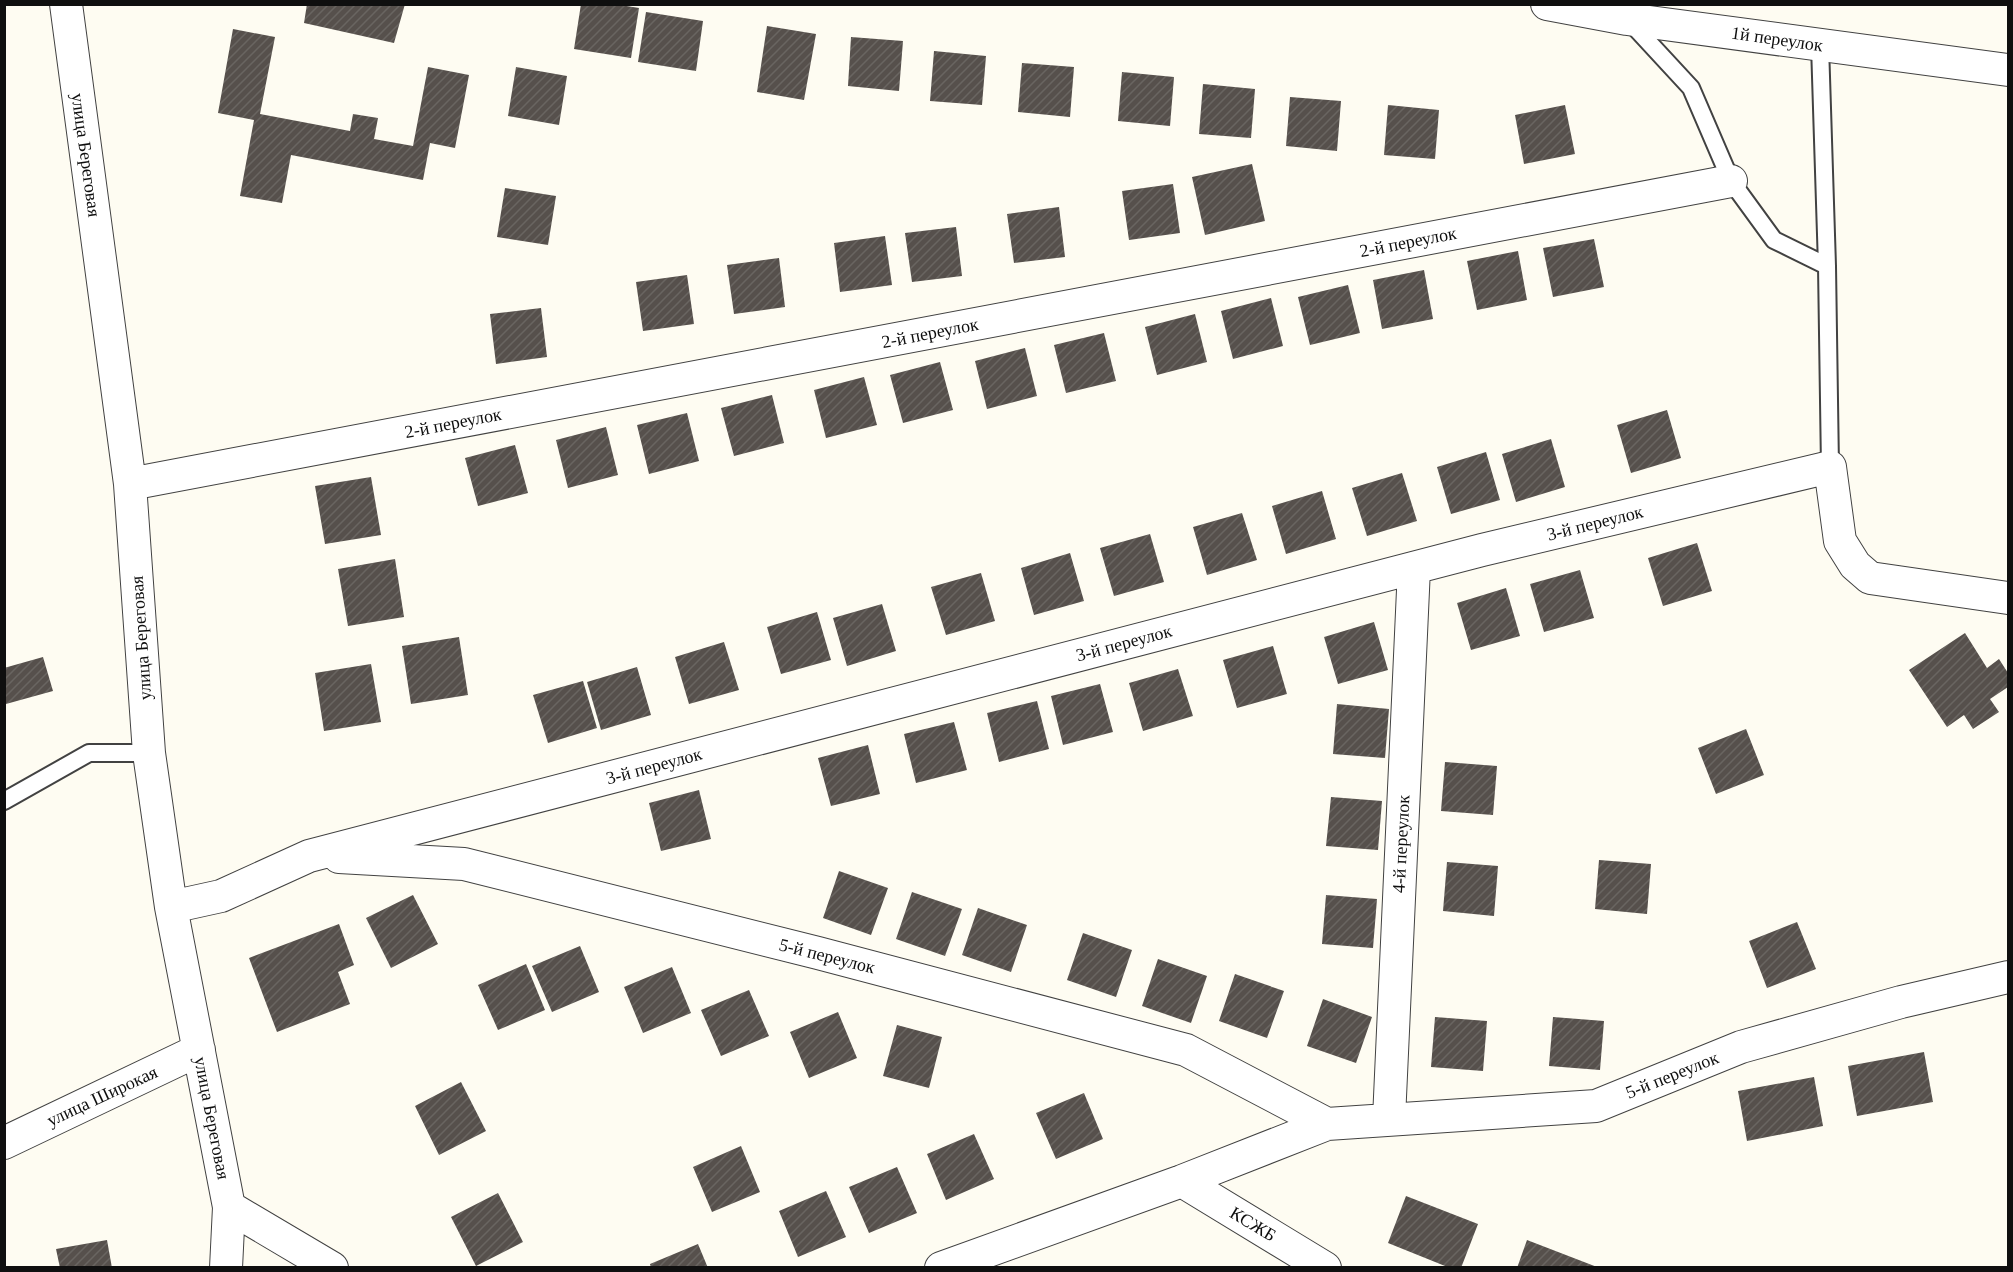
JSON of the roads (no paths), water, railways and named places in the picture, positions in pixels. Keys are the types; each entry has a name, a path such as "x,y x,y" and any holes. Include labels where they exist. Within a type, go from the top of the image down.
{"street":[{"name":"улица Береговая","path":"66,4 130,484 148,753 171,907 230,1207 226,1268"},
{"name":"1й переулок","path":"1546,4 1627,19 2008,70"},
{"name":"2-й переулок","path":"130,484 1731,181"},
{"name":"3-й переулок","path":"171,907 221,896 309,856 1414,568 1830,467"},
{"path":"1830,467 1840,541 1856,565 1870,578 2008,598"},
{"name":"4-й переулок","path":"1389,1119 1414,568"},
{"name":"5-й переулок","path":"309,856 464,864 818,953 1186,1050 1327,1124"},
{"name":"5-й переулок","path":"940,1268 1182,1181 1327,1124 1596,1106 1741,1047 1901,1002 2008,977"},
{"name":"улица Широкая","path":"4,1143 199,1050"},
{"name":"КСЖБ","path":"1182,1181 1325,1268"},
{"path":"230,1207 332,1268"}],"lane":[{"path":"1627,19 1691,88 1731,181 1774,240 1827,266"},
{"path":"1820,45 1830,467"},
{"path":"4,801 89,753 148,753"}]}
